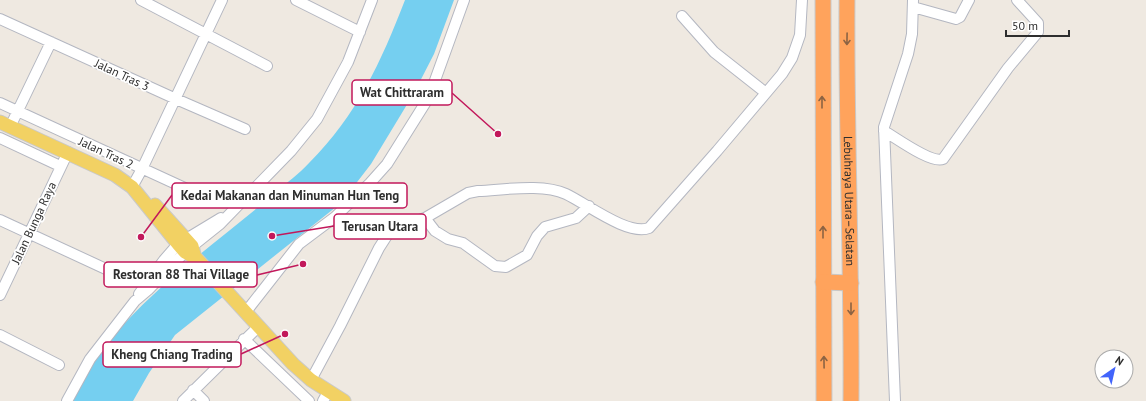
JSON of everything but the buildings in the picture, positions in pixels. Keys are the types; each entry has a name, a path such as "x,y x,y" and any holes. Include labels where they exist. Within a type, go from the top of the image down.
{"highway":[{"name":"Lebuhraya Utara–Selatan","path":"823,0 824,401"},
{"name":"Lebuhraya Utara–Selatan","path":"847,0 851,401"},
{"path":"823,282 851,283"}],"main road":[{"path":"5,124 115,175 136,191 148,208 189,249 292,364 311,380 326,397 344,401"}],"street":[{"path":"141,0 267,66"},
{"path":"136,191 142,169 222,0"},
{"path":"296,0 360,32"},
{"path":"67,401 90,359 135,301 228,214 291,151 317,119 339,82 372,0"},
{"path":"241,308 300,244 335,217 360,194 391,158 429,97 464,0"},
{"path":"311,380 379,248 388,234 398,228 425,218 468,193 478,191 552,189 636,230 643,231 649,228 782,74 796,49 802,22 802,0"},
{"path":"895,401 884,131 908,54 912,34 913,3 956,19 960,16 969,0"},
{"path":"884,131 927,157 938,160 943,159 1008,68 1038,32 1038,24 1017,0"},
{"path":"682,16 714,52 766,93"},
{"name":"Jalan Tras 3","path":"0,19 245,129"},
{"path":"5,124 18,112 51,42"},
{"name":"Jalan Tras 2","path":"0,103 213,201"},
{"path":"0,138 60,166"},
{"name":"Jalan Bunga Raya","path":"0,295 60,166 68,152"},
{"path":"425,218 435,231 448,239 463,243 495,266 506,267 527,255 537,236 545,226 576,218 589,206"},
{"path":"0,220 121,276"},
{"path":"183,401 244,339 258,327"},
{"path":"0,335 59,365"},
{"path":"244,339 306,400"},
{"path":"193,390 204,401"}],"water":[{"path":"405,0 454,0 434,54 414,93 371,164 341,203 175,335 149,373 133,401 71,401 88,370 109,341 134,313 161,287 297,175 326,145 341,126 366,87 387,45"}],"place":[{"name":"Wat Chittraram","path":"498,134"},
{"name":"Terusan Utara","path":"272,236"},
{"name":"Kedai Makanan dan Minuman Hun Teng","path":"141,237"},
{"name":"Restoran 88 Thai Village","path":"303,264"},
{"name":"Kheng Chiang Trading","path":"285,334"}]}
